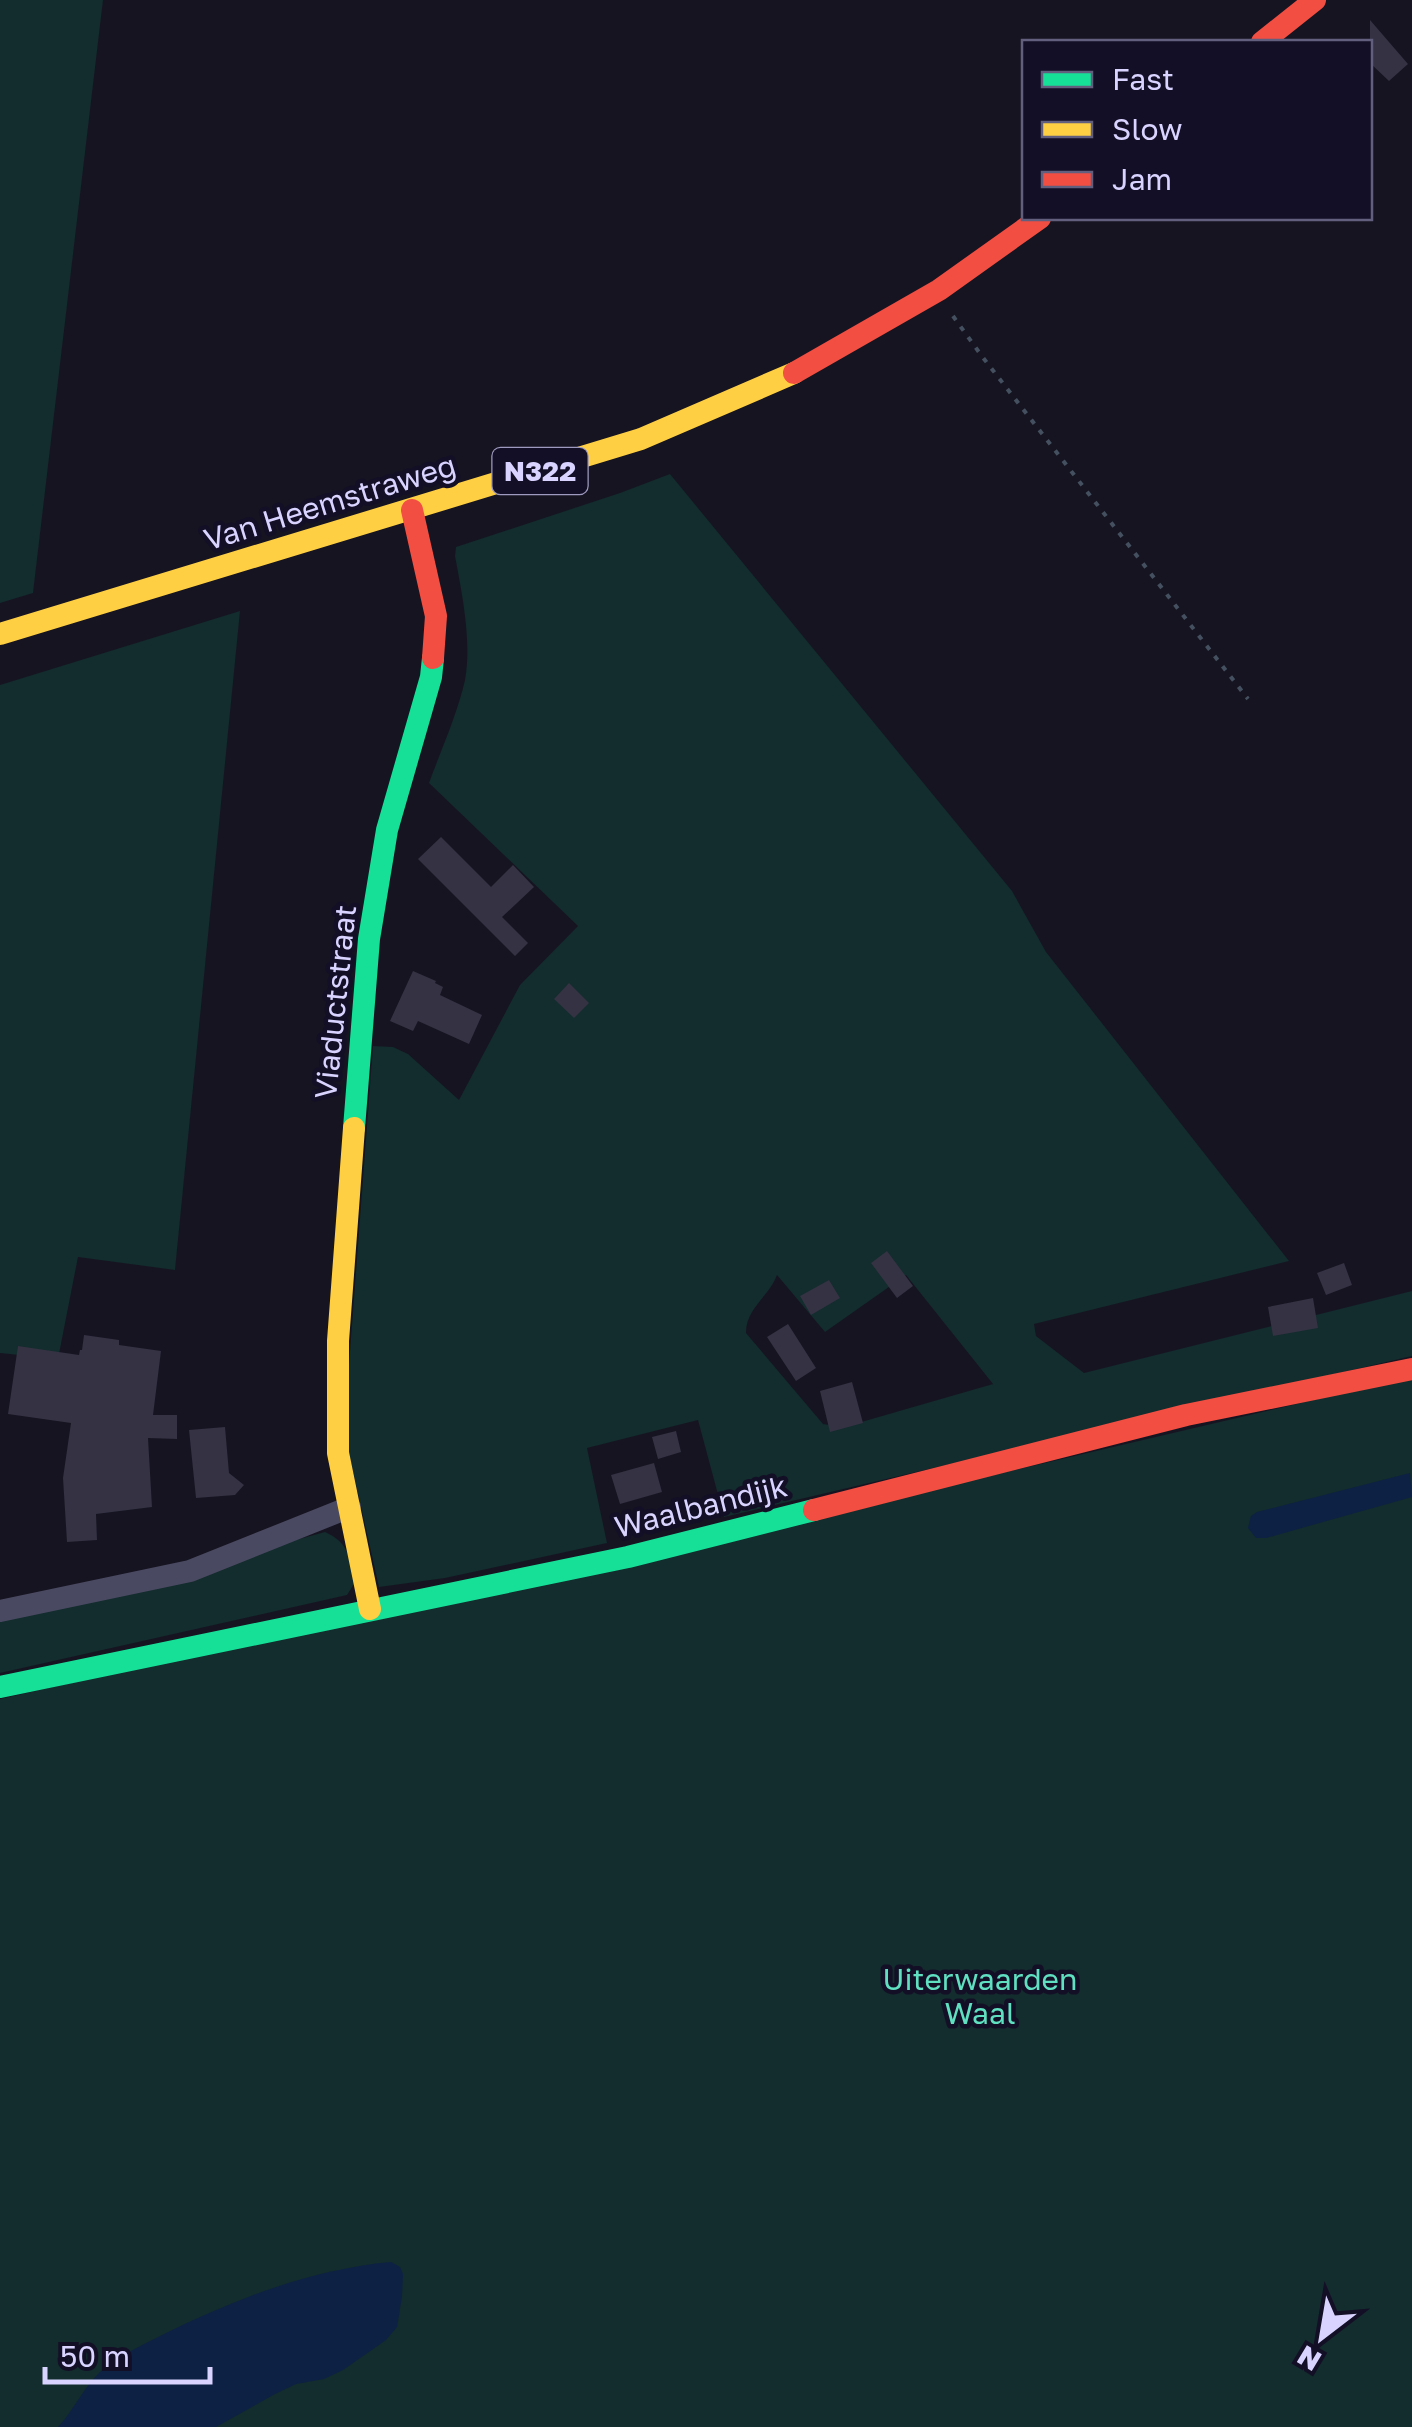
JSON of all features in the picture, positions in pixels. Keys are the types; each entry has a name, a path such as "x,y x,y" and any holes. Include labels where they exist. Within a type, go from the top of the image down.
{"street":[{"path":"1265,40 1315,0"},
{"name":"Van Heemstraweg","path":"0,634 641,440 805,368 939,290 1037,220"},
{"name":"Viaductstraat","path":"370,1609 338,1452 338,1340 369,939 387,830 431,677 436,616 412,510"},
{"name":"Waalbandijk","path":"0,1687 628,1557 1186,1415 1412,1368"},
{"path":"0,1610 190,1570 350,1507"}],"path":[{"path":"939,290 981,356 1248,699"}],"green space":[{"path":"0,0 103,0 33,593 0,603"},
{"path":"670,474 1012,891 1046,952 1289,1261 1034,1324 1036,1336 1084,1373 1412,1291 1412,1356 724,1517 698,1420 587,1448 607,1543 445,1578 379,1587 344,1431 373,1046 393,1047 408,1054 459,1100 520,985 578,926 429,783 458,706 467,665 456,547","holes":["777,1275 825,1332 906,1275 993,1384 844,1427 823,1424 746,1333 750,1316"]},
{"path":"240,611 175,1270 78,1257 58,1359 0,1353 0,685"},
{"name":"Uiterwaarden Waal","path":"1412,1377 1412,2427 0,2427 0,1699"},
{"path":"325,1532 340,1542 347,1553 354,1584 347,1595 0,1673 0,1620"}],"water":[{"path":"1410,1473 1412,1497 1266,1538 1256,1538 1248,1528 1251,1516 1257,1512"},
{"path":"391,2262 403,2274 397,2327 386,2340 343,2370 324,2379 296,2384 216,2427 58,2427 100,2372 166,2333 275,2287 332,2271"}],"building":[{"path":"1370,20 1408,64 1389,81 1372,65"},
{"path":"441,837 491,887 513,865 534,887 502,917 528,943 515,956 418,859"},
{"path":"413,971 443,987 440,995 482,1015 469,1044 418,1021 413,1031 390,1021"},
{"path":"569,983 589,1003 574,1018 554,999"},
{"path":"887,1251 913,1286 897,1298 871,1263"},
{"path":"1344,1263 1352,1285 1326,1295 1317,1273"},
{"path":"829,1280 840,1298 811,1315 800,1296"},
{"path":"1313,1298 1318,1328 1273,1336 1268,1307"},
{"path":"788,1324 816,1368 796,1381 767,1337"},
{"path":"84,1335 161,1351 153,1415 177,1415 177,1439 148,1438 152,1507 96,1514 97,1540 67,1542 63,1478 71,1423 8,1414 18,1346 79,1355"},
{"path":"852,1382 863,1423 830,1432 820,1391"},
{"path":"225,1427 229,1473 244,1485 235,1495 196,1498 189,1430"},
{"path":"676,1431 681,1452 658,1459 652,1437"},
{"path":"654,1463 662,1492 620,1504 611,1475"}],"traffic: fast":[{"path":"354,1128 369,939 387,830 433,658"},
{"path":"0,1687 628,1557 814,1510"}],"traffic: slow":[{"path":"0,634 641,439 794,373"},
{"path":"354,1128 338,1341 338,1453 370,1609"}],"traffic: jam":[{"path":"1265,40 1315,0"},
{"path":"794,373 939,290 1037,220"},
{"path":"412,510 436,616 433,658"},
{"path":"814,1510 1186,1415 1412,1369"}]}
